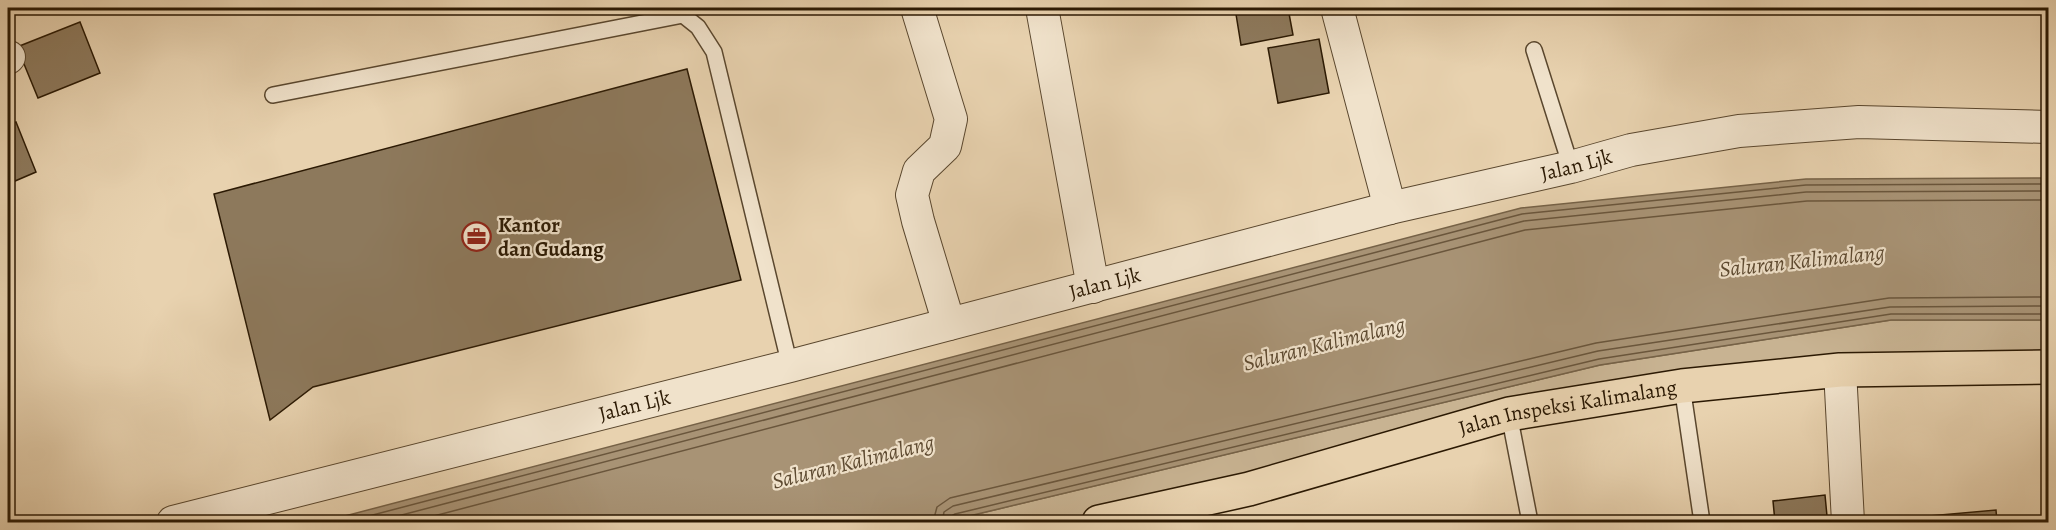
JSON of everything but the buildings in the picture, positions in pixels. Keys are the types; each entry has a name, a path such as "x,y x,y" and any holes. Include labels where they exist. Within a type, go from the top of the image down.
{"main road":[{"name":"Jalan Inspeksi Kalimalang","path":"1099,522 1249,489 1509,414 1682,386 1839,370 2049,367"}],"street":[{"path":"917,8 951,119 945,146 919,171 912,195 918,222 950,324"},
{"path":"1042,8 1093,287"},
{"path":"1337,8 1390,208"},
{"name":"Jalan Ljk","path":"172,522 790,366 1390,208 1571,167 1631,150 1739,131 1859,122 2049,127"},
{"path":"1839,370 1848,522"}],"lane":[{"path":"273,95 683,15 698,27 714,52 790,366"},
{"path":"1534,50 1571,167"},
{"path":"1682,386 1702,522"},
{"path":"1509,414 1530,522"}],"shaded area":[{"path":"1891,320 2048,320 2048,367 1682,386 1105,522 944,522 1600,365"}],"water":[{"name":"Saluran Kalimalang","path":"2048,178 2048,320 1891,320 1600,365 944,522 322,522 1521,208 1806,179"}],"place":[{"name":"Kantor dan Gudang","path":"477,237"}]}
